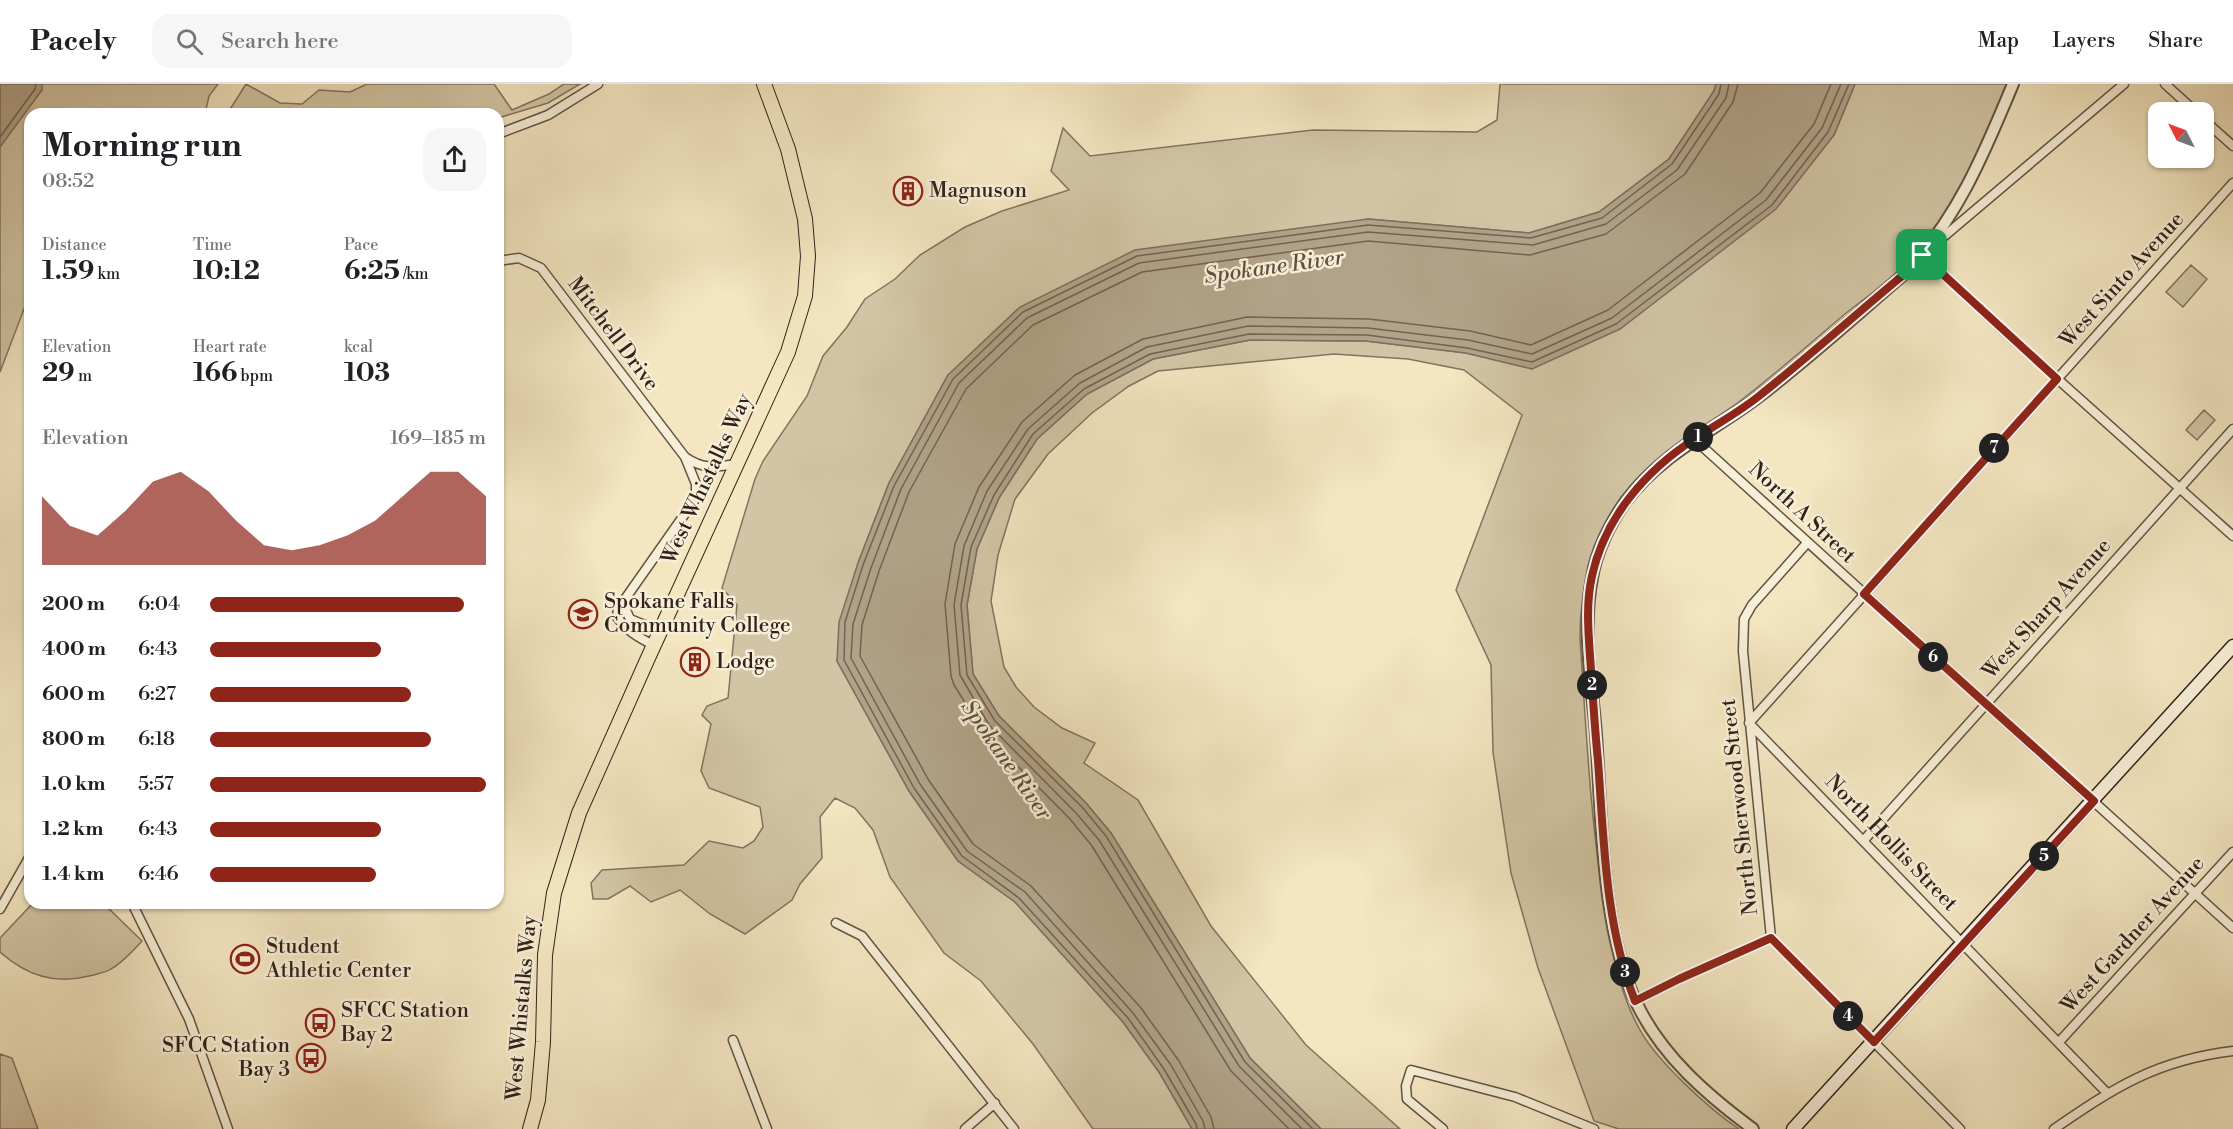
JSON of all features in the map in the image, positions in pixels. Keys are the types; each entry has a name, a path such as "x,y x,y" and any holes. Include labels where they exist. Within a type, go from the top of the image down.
{"main road":[{"name":"West Whistalks Way","path":"530,1129 538,1100 543,1042 545,955 555,892 579,813 653,645 788,352 805,296 808,256 805,219 788,149 764,84"},
{"path":"1793,1129 2233,646"}],"street":[{"path":"504,132 548,115 598,84"},
{"path":"1922,255 1946,223 1969,186 2013,84"},
{"path":"1753,1129 1719,1104 1667,1053 1648,1027 1635,1001 1619,951 1604,863 1588,631 1592,575 1600,551 1611,525 1625,502 1646,477 1694,439 1759,396 2124,84"},
{"path":"2165,84 2185,102"},
{"path":"2214,129 2233,146"},
{"name":"West Sinto Avenue","path":"1749,723 2233,183"},
{"path":"1922,255 2233,537"},
{"name":"Mitchell Drive","path":"504,260 519,258 541,268 685,457 696,484 696,498 626,597"},
{"name":"West Sharp Avenue","path":"1864,840 2233,429"},
{"name":"North A Street","path":"1694,439 2233,928"},
{"path":"685,457 696,465 709,468 737,464"},
{"name":"North Sherwood Street","path":"1807,543 1762,593 1744,620 1743,651 1749,723 1771,938 1959,1129"},
{"path":"626,597 625,608 630,619 660,632"},
{"path":"626,597 618,609 617,618 633,635 653,645"},
{"name":"North Hollis Street","path":"1749,723 2107,1093"},
{"name":"West Gardner Avenue","path":"2059,1042 2233,852"},
{"path":"0,909 24,867"},
{"path":"135,909 189,1019 228,1129"},
{"path":"836,923 862,936 1014,1129"},
{"path":"1635,1001 1771,938"},
{"path":"733,1040 767,1129"},
{"path":"2054,1129 2107,1093 2166,1065 2202,1055 2233,1051"},
{"path":"1443,1129 1407,1098 1406,1086 1411,1070 1515,1097 1594,1129"},
{"path":"965,1129 995,1103"}],"shaded area":[{"path":"16,84 218,84 209,96 206,108 24,108 24,309 0,372 0,109"},
{"path":"246,84 280,103 302,104 319,90 350,92 367,84 494,84 512,110 549,94 564,84 580,84 548,103 504,116 504,108 231,108"},
{"path":"1500,84 1716,84 1714,91 1669,159 1599,212 1529,233 1368,219 948,375 889,483 858,563 837,661 909,791 958,861 1015,902 1123,1022 1159,1072 1192,1129 1093,1129 1033,1044 981,981 944,953 890,877 873,830 855,808 835,798 820,817 822,858 800,884 792,900 745,934 710,914 680,890 651,902 630,886 608,899 593,899 591,883 602,870 684,865 709,841 743,848 754,841 763,827 760,807 709,788 701,771 711,724 702,715 707,706 728,698 737,605 722,588 755,479 763,461 807,396 823,356 847,327 865,299 895,279 920,255 965,227 1002,211 1069,190 1051,171 1063,128 1090,156 1313,130 1477,132 1497,120"},
{"path":"1855,84 2007,84 1963,184 1950,207 1918,251 1893,277 1736,404 1676,444 1633,484 1616,506 1603,529 1593,554 1581,609 1580,639 1595,837 1616,968 1633,1016 1658,1056 1699,1097 1739,1129 1619,1129 1594,1121 1538,968 1511,873 1493,752 1491,665 1456,590 1522,415 1464,370 1408,359 1334,354 1158,371 1129,386 1092,413 1048,454 1015,499 998,555 991,601 1004,667 1016,687 1034,707 1062,728 1095,743 1084,763 1138,800 1211,926 1306,1045 1400,1129 1321,1129 1250,1058 1111,833 1086,803 999,716 973,674 967,605 977,549 999,498 1037,439 1087,394 1153,359 1250,340 1366,341 1466,353 1532,369 1834,135"},
{"path":"2191,265 2207,279 2183,307 2166,292"},
{"path":"2204,410 2215,420 2197,440 2186,430"},
{"path":"27,909 109,909 142,941 123,960 106,972 64,979 41,976 20,967 0,952 0,938"},
{"path":"0,1054 12,1058 38,1129 0,1129"}],"water":[{"path":"0,84 42,84 42,90 29,108 24,108 24,114 0,147"},
{"name":"Spokane River","path":"1716,84 1855,84 1834,135 1776,209 1620,329 1532,369 1466,353 1366,341 1250,340 1153,359 1087,394 1037,439 999,498 977,549 967,605 973,674 999,716 1086,803 1111,833 1250,1058 1321,1129 1192,1129 1159,1072 1123,1022 1015,902 958,861 909,791 837,661 839,622 858,563 889,483 948,375 1020,307 1135,250 1368,219 1529,233 1599,212 1669,159 1714,91"}],"place":[{"name":"Magnuson","path":"908,191"},
{"name":"Spokane Falls Community College","path":"583,614"},
{"name":"Lodge","path":"695,662"},
{"name":"Student Athletic Center","path":"245,959"},
{"name":"SFCC Station Bay 2","path":"320,1023"},
{"name":"SFCC Station Bay 3","path":"311,1058"}],"route":[{"path":"1922,255 2057,379 1864,594 2094,801 1874,1042 1771,938 1635,1001 1619,951 1604,863 1588,631 1592,575 1600,551 1611,525 1625,502 1646,477 1694,439 1759,396 1902,276 1922,255"}]}
